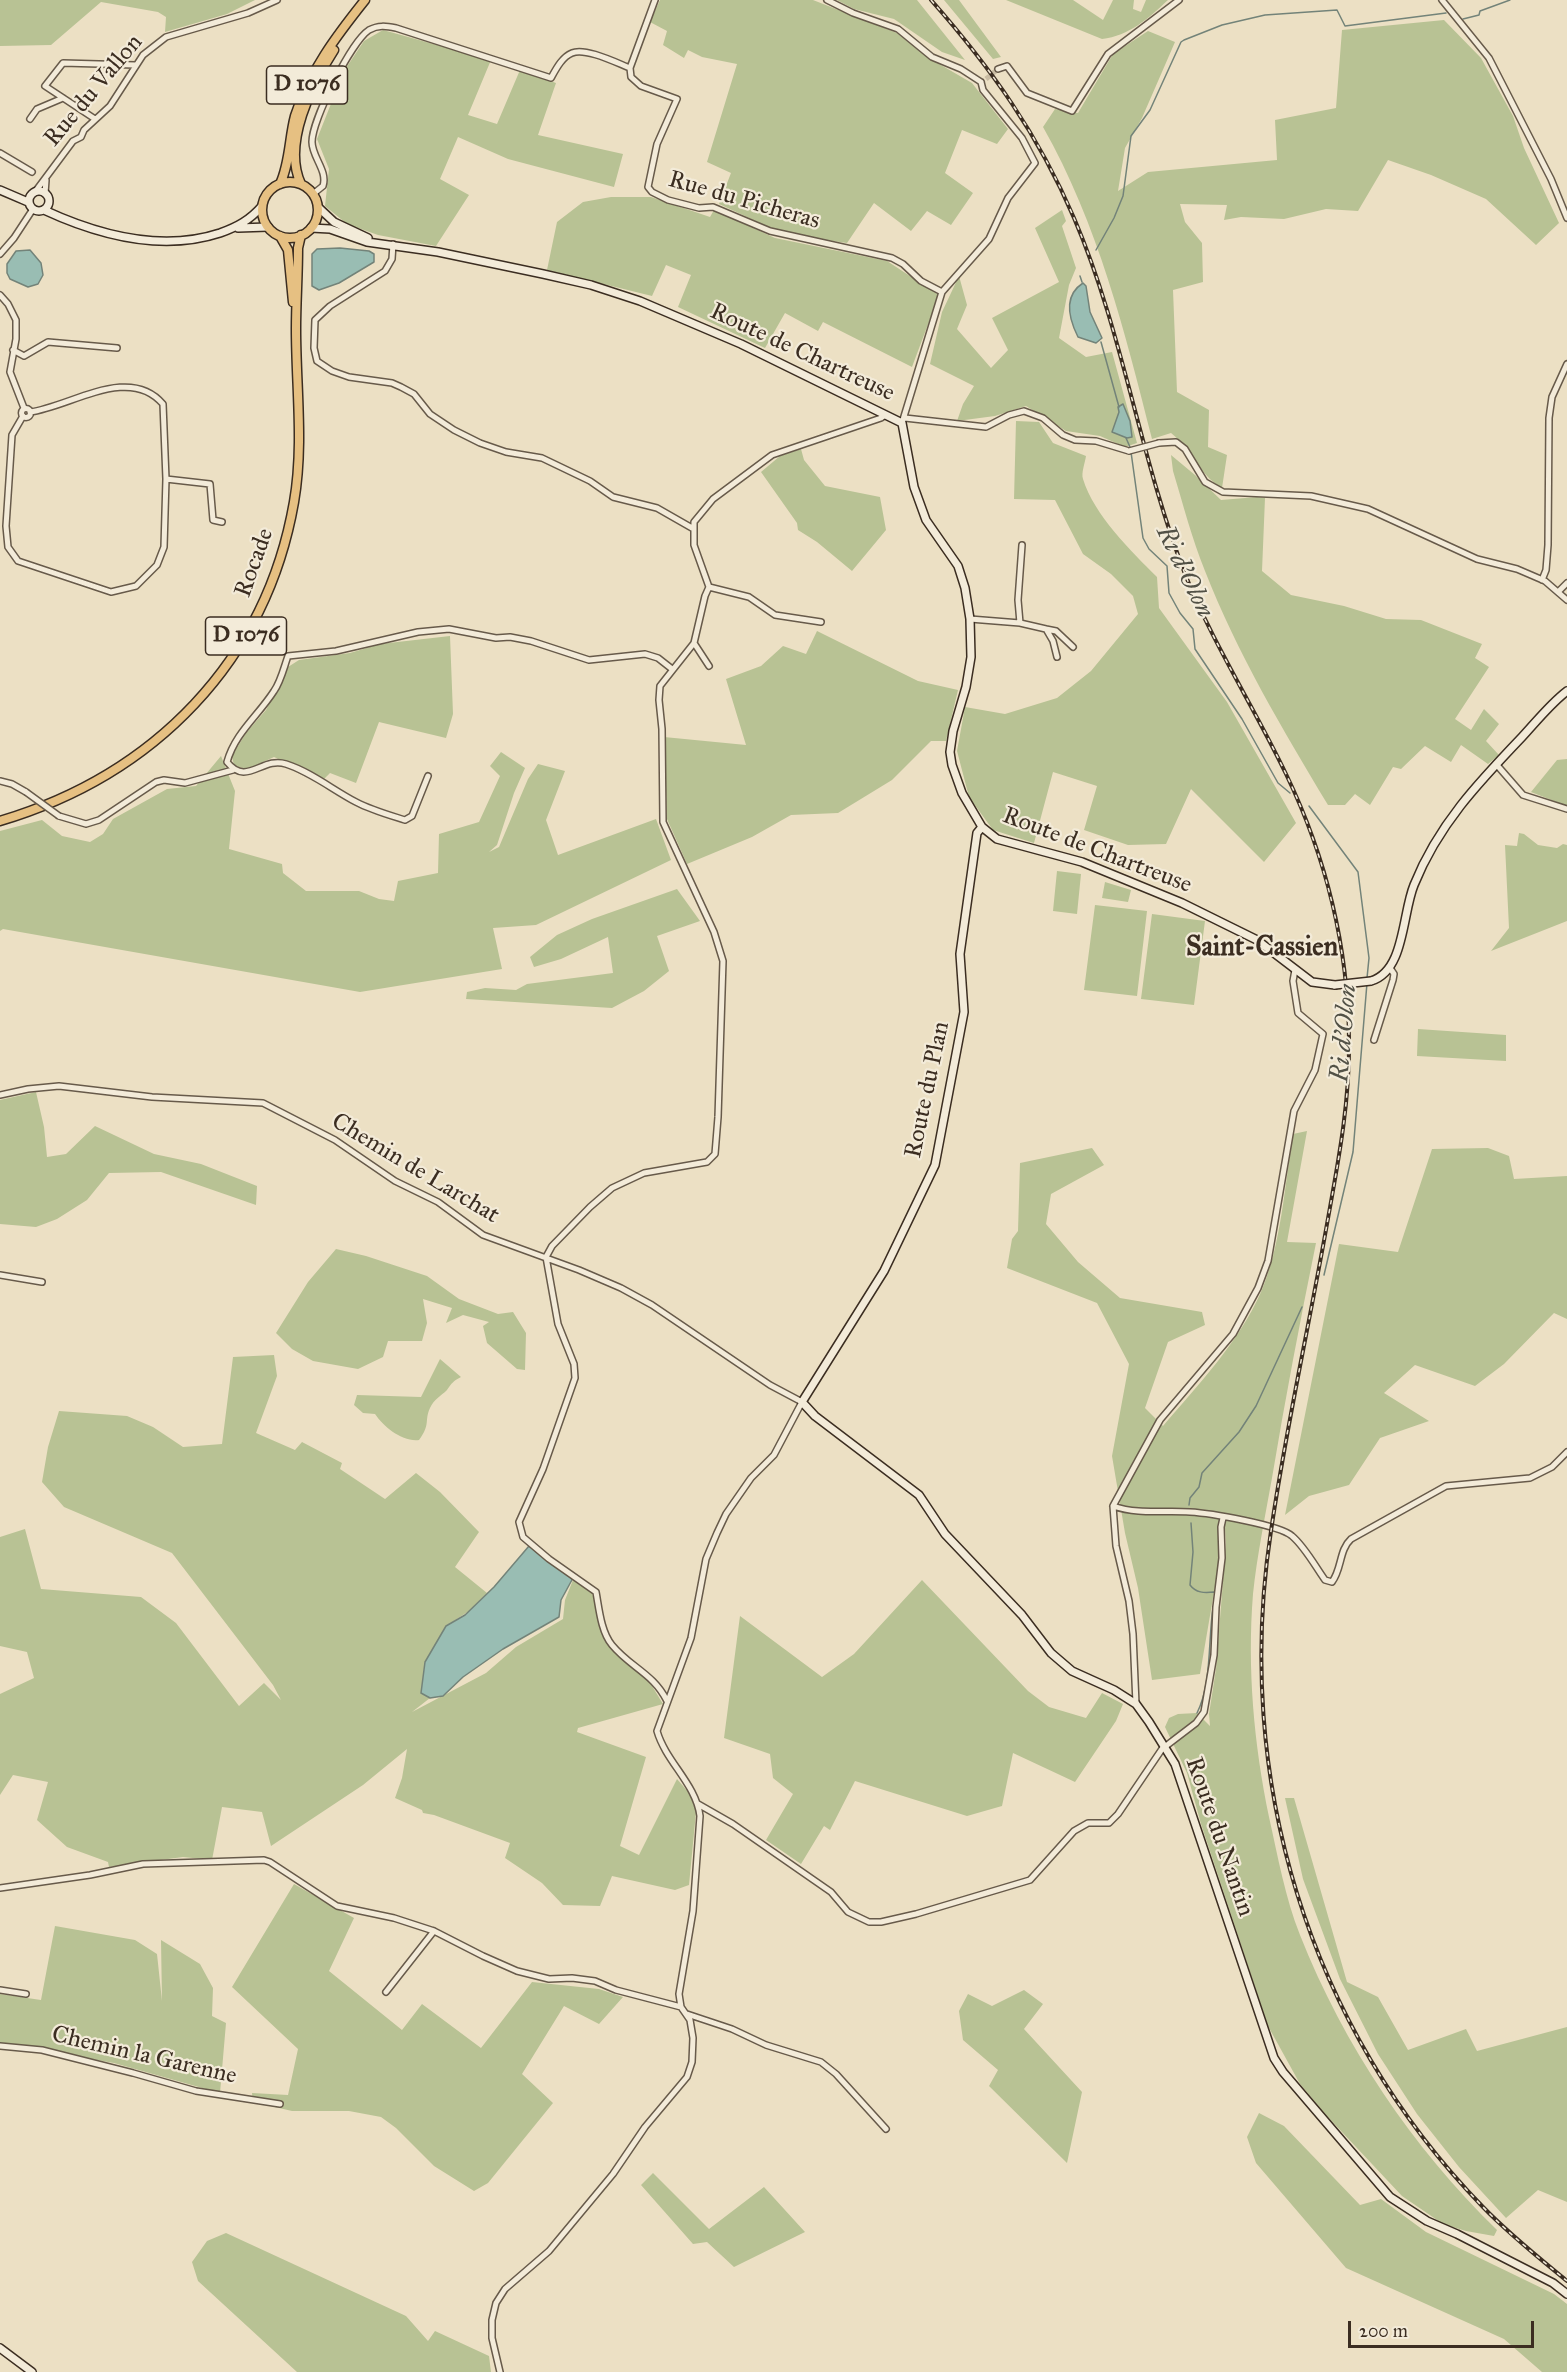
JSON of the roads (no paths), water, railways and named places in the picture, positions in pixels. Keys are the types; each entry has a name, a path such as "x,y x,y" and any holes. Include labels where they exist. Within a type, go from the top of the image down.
{"main road":[{"name":"D 1076","path":"280,184 285,173 295,116 304,92 320,61 366,0"},
{"name":"D 1076","path":"301,184 295,165 301,122 309,95 366,0"},
{"path":"0,190 16,195 38,212 44,210 114,234 160,242 200,239 233,228 252,218 262,206 265,197 280,184 294,182 301,184 313,194 318,207 311,228 295,237 280,236 268,227 263,217 262,206"},
{"path":"28,202 34,192"},
{"path":"16,195 34,192 45,194 61,216"},
{"path":"44,210 49,202"},
{"name":"Route de Chartreuse","path":"318,207 324,215 340,226 379,242"},
{"path":"233,228 268,227"},
{"name":"Route de Chartreuse","path":"311,228 330,229 357,239 393,244 562,278 640,301 741,344 885,415 903,420 920,505 926,520 958,566 965,588 972,649 969,669 952,731 950,752 952,765 962,792 982,827 997,839 1082,862 1245,932 1312,982 1335,985 1371,981 1383,975 1390,968"},
{"name":"Rocade","path":"0,820 41,807 82,790 149,747 201,699 243,641 273,580 294,501 299,446 296,330 298,248 302,235"},
{"name":"Rocade","path":"280,236 288,250 296,330"},
{"path":"1390,968 1396,959 1413,886 1430,851 1459,806 1567,691"},
{"name":"Route du Plan","path":"802,1402 884,1271 935,1165 964,1012 960,954 977,832 982,827"},
{"name":"Route du Nantin","path":"802,1402 815,1416 919,1494 945,1534 1022,1615 1058,1660 1072,1671 1114,1690 1136,1704 1175,1764 1274,2058 1283,2072 1390,2197 1427,2221 1553,2283 1567,2294"},
{"path":"1,2351 32,2372"}],"street":[{"name":"Rue du Vallon","path":"34,192 74,141 81,137 94,120 110,106 135,65 166,37 248,13 277,0"},
{"path":"630,68 656,0"},
{"path":"827,0 853,13 898,28 932,57 984,80 983,90 1022,138 1035,164 1008,198 989,238 942,292 903,420 986,427 1009,414 1024,411 1043,418 1063,435 1075,440 1096,441 1129,451 1159,443 1176,442 1185,449 1205,482 1223,492 1311,496 1368,509 1477,559 1517,569 1542,580 1567,600"},
{"path":"998,69 1007,66 1027,93 1072,111 1108,54 1179,0"},
{"path":"1442,0 1489,58 1551,179 1567,218"},
{"name":"Rue du Picheras","path":"313,194 323,186 324,177 313,151 313,132 341,68 361,38 371,29 385,26 396,28 551,78 560,63 572,52 585,51 630,68 631,77 641,86 677,99 657,144 648,187 652,192 668,200 699,208 713,207 770,231 892,258 903,264 921,281 942,292"},
{"path":"94,120 45,86 63,63 135,65"},
{"path":"30,119 37,109 63,98"},
{"path":"0,153 32,172"},
{"name":"Rue du Vallon","path":"45,194 46,178"},
{"path":"0,254 14,238 33,209"},
{"path":"393,244 392,259 385,272 330,306 315,320 314,348 317,361 332,371 349,377 392,383 414,394 427,411 454,430 480,443 506,452 542,458 590,481 613,497 657,508 692,528"},
{"path":"0,296 8,304 16,320 10,372 27,410"},
{"path":"13,351 24,356 48,342 117,348"},
{"path":"1542,580 1546,570 1548,545 1549,418 1552,397 1567,364"},
{"path":"137,387 155,395 163,404 166,479 164,547 157,565 136,586 111,592 18,561 8,546 7,517 12,435 23,416 21,412 27,410 40,411 97,391 137,387"},
{"path":"668,1701 662,1689 651,1678 610,1644 603,1626 596,1592 549,1559 523,1537 519,1522 543,1469 575,1378 574,1364 558,1324 546,1257 552,1246 612,1188 645,1173 708,1162 715,1154 723,961 714,933 663,822 660,686 694,643 709,587 694,545 692,528 694,522 713,499 772,455 885,415"},
{"path":"166,479 210,483 213,520 222,522"},
{"path":"1020,623 1018,600 1023,545"},
{"path":"1558,592 1567,583"},
{"path":"709,587 749,597 775,615 821,622"},
{"path":"970,619 1020,623 1056,631 1073,647"},
{"path":"233,770 227,762 230,751 245,726 276,690 288,656 336,651 418,632 449,629 496,638 510,637 531,641 589,660 645,654 658,658 672,669"},
{"path":"1046,629 1053,641 1057,657"},
{"path":"694,643 709,666"},
{"path":"0,782 12,784 26,792 59,816 86,824 99,820 164,780 185,783 233,770 246,773 269,762 287,764 358,803 405,820 412,816 428,776"},
{"path":"1496,764 1523,795 1567,809"},
{"path":"1374,1040 1393,980 1394,974 1390,968"},
{"path":"1136,1704 1133,1634 1129,1600 1116,1546 1113,1506 1160,1420 1233,1334 1258,1288 1268,1261 1294,1111 1315,1070 1323,1034 1299,1013 1293,981 1295,970"},
{"name":"Chemin de Larchat","path":"0,1095 59,1086 152,1097 263,1103 335,1140 395,1181 438,1202 483,1235 546,1257 621,1288 652,1305 770,1385 802,1402"},
{"path":"0,1275 42,1282"},
{"path":"500,2372 492,2338 492,2320 496,2303 505,2289 537,2263 613,2174 645,2127 687,2077 693,2052 693,2038 687,2014 681,2007 678,1994 694,1904 700,1816 698,1804 659,1738 658,1722 691,1638 706,1559 717,1533 726,1515 751,1478 774,1455 802,1402"},
{"path":"1113,1506 1140,1513 1191,1512 1253,1522 1290,1534 1325,1580 1332,1582 1345,1545 1351,1539 1427,1496 1446,1486 1536,1476 1552,1467 1567,1452"},
{"path":"698,1804 733,1824 831,1893 848,1912 869,1922 881,1922 916,1914 1030,1880 1074,1831 1088,1822 1109,1823 1118,1814 1165,1747 1196,1723 1204,1712 1214,1655 1223,1518"},
{"path":"0,1888 108,1872 143,1864 264,1860 337,1906 394,1918 434,1931 517,1971 549,1979 572,1978 595,1981 616,1990 681,2007"},
{"path":"386,1992 434,1931"},
{"path":"0,1990 26,1994"},
{"path":"687,2014 732,2029 766,2045 821,2062 843,2081 886,2129"},
{"name":"Chemin la Garenne","path":"0,2046 42,2050 196,2091 280,2104"}],"water":[{"path":"340,248 369,251 374,254 374,262 339,283 319,290 312,286 312,254 317,249"},
{"path":"30,250 41,263 43,275 38,284 28,287 10,279 7,264 16,251"},
{"path":"1083,283 1086,286 1090,312 1102,338 1096,343 1078,337 1070,315 1070,301 1077,288"},
{"path":"1123,404 1130,421 1132,437 1127,438 1112,432 1119,412 1118,407"},
{"path":"529,1546 573,1578 561,1600 559,1617 503,1649 463,1677 443,1696 430,1698 421,1693 425,1662 446,1626 465,1615 494,1587"}],"waterway":[{"name":"Ri d'Olon","path":"1463,19 1479,15 1480,11 1510,0"},
{"name":"Ri d'Olon","path":"1096,250 1123,196 1131,136 1150,110 1181,42 1222,25 1265,15 1337,10 1345,26 1446,13"},
{"name":"Ri d'Olon","path":"1080,276 1082,282"},
{"name":"Ri d'Olon","path":"1101,342 1119,407"},
{"name":"Ri d'Olon","path":"1126,438 1130,447"},
{"name":"Ri d'Olon","path":"1131,452 1143,538 1149,549 1167,566 1169,593 1180,613 1193,629 1195,649 1242,719 1278,783 1290,793"},
{"name":"Ri d'Olon","path":"1309,806 1358,872 1369,958 1367,978"},
{"name":"Ri d'Olon","path":"1324,1275 1353,1152 1367,983"},
{"name":"Ri d'Olon","path":"1189,1505 1190,1498 1199,1487 1202,1473 1239,1432 1256,1406 1302,1307"},
{"name":"Ri d'Olon","path":"1191,1523 1193,1552 1190,1585 1198,1591 1216,1594"},
{"name":"Ri d'Olon","path":"1197,1713 1205,1689 1213,1608"}],"tunnel":[{"path":"986,79 998,69"}],"railway":[{"path":"931,0 974,51 1029,130 1074,218 1106,305 1169,530 1185,574 1208,625 1274,749 1300,805 1323,870 1339,937 1348,1005 1349,1063 1345,1109 1331,1201 1277,1492 1262,1623 1263,1715 1275,1806 1297,1894 1329,1979 1371,2060 1422,2136 1483,2207 1567,2281"}],"district":[{"name":"Saint-Cassien","path":"1262,948"}]}
